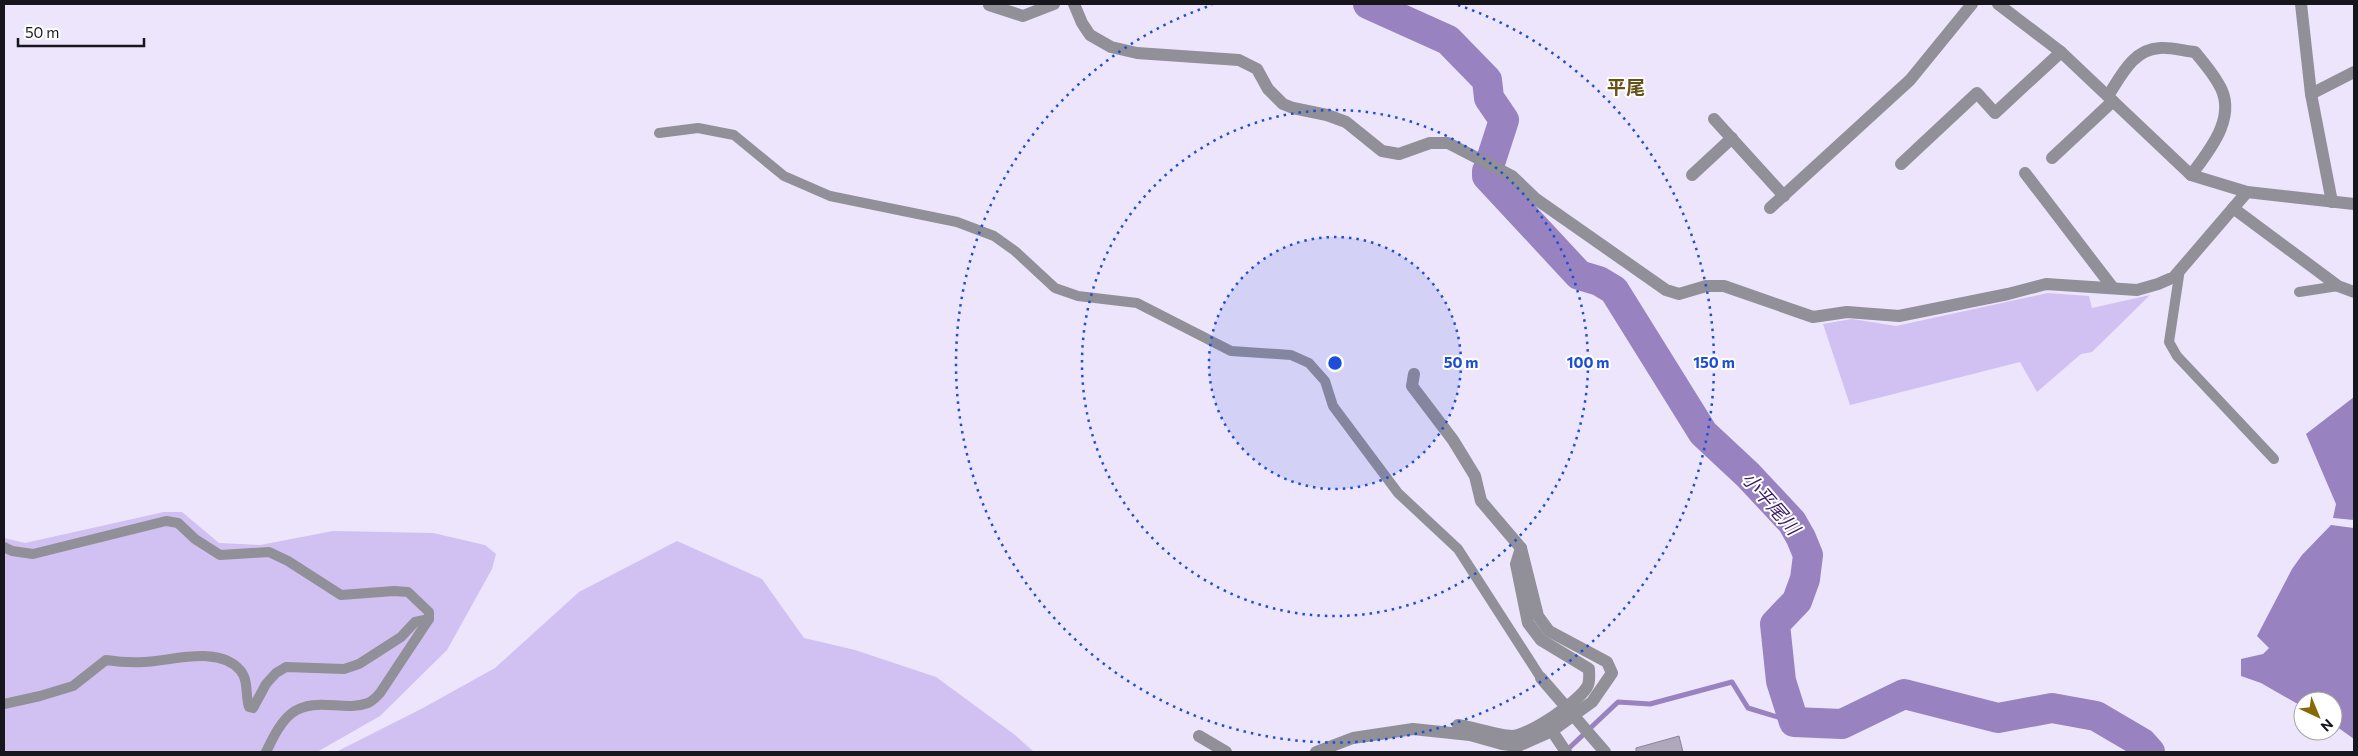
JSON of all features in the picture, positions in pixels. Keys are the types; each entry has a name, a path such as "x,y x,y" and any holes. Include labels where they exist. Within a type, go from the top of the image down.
{"street":[{"path":"989,5 1023,16 1054,4"},
{"path":"1074,4 1082,23 1090,35 1111,47 1137,53 1238,60 1257,69 1268,90 1282,104 1327,115 1346,122 1382,151 1399,154 1430,143 1448,143 1512,176 1536,199 1650,281 1666,290 1679,294 1706,286 1724,286 1813,317 1847,312 1899,316 2008,294 2046,284 2137,290 2158,284 2174,277 2247,192"},
{"path":"1770,208 1910,80 1972,4"},
{"path":"1998,4 2061,52 2191,175 2247,192 2354,204"},
{"path":"2301,4 2311,94 2332,202"},
{"path":"2052,158 2110,98 2132,60 2141,53 2159,48 2195,52 2220,84 2227,107 2214,145 2191,175"},
{"path":"1901,164 1977,93 1995,112 2061,52"},
{"path":"2311,94 2354,72"},
{"path":"1714,119 1784,196"},
{"path":"1692,175 1732,138"},
{"path":"2025,173 2113,288"},
{"path":"2233,208 2338,286 2354,292"},
{"path":"1316,752 1354,738 1413,729 1442,731 1518,746 1554,733 1592,702 1612,673 1607,662 1549,631 1538,616 1521,548 1481,501 1475,476 1453,440 1412,386 1414,374"},
{"path":"1390,731 1389,723 1432,722 1476,728 1512,736 1530,731 1568,708 1584,692 1589,684 1589,669 1541,640 1528,623 1516,564 1521,548"},
{"path":"1541,678 1605,752"},
{"path":"1554,733 1566,752"},
{"path":"1199,736 1226,752"}],"lane":[{"path":"659,133 698,128 734,135 784,176 830,196 957,222 994,236 1015,251 1055,288 1078,296 1136,303 1231,351 1290,355 1309,363 1325,381 1334,406 1398,493 1458,549 1541,678"},
{"path":"2180,269 2169,342 2178,356 2274,459"},
{"path":"2298,292 2338,286"},
{"path":"4,547 12,551 33,554 166,521 178,523 195,539 220,555 269,552 341,595 394,591 408,592 429,612 430,619 380,693 370,703 353,706 318,704 292,713 274,736 266,752"},
{"path":"4,704 73,686 106,660 145,662 199,656 215,657 241,670 246,681 248,707 252,708 266,684 276,673 286,667 344,669 359,664 401,637 415,622 430,619"}],"shaded area":[{"path":"2048,293 2089,296 2092,308 2150,295 2092,352 2081,354 2037,392 2020,362 1850,405 1823,324 1852,319 1896,326"},
{"path":"2354,397 2354,520 2333,518 2336,504 2306,434"},
{"path":"164,512 182,512 219,543 260,545 333,531 433,533 485,545 496,554 492,569 447,650 380,716 317,752 4,752 4,538 25,543"},
{"path":"2331,525 2354,528 2354,739 2343,731 2343,691 2293,691 2293,701 2261,683 2241,676 2241,659 2263,654 2269,648 2257,636 2292,569 2302,555"},
{"path":"677,541 762,579 804,638 855,650 936,677 1015,735 1034,752 336,752 423,708 495,668 579,592"}],"building":[{"path":"1679,736 1683,752 1636,752 1636,748"}],"waterway":[{"name":"小平尾川","path":"1368,4 1448,40 1487,80 1489,98 1504,120 1491,160"},
{"name":"小平尾川","path":"1487,171 1487,176 1579,275 1599,281 1614,290 1703,433 1748,475 1792,522 1801,538 1808,555 1805,579 1797,601 1775,624 1781,681 1794,722 1842,724 1904,694 1998,718 2052,708 2096,716 2142,743 2150,752"},
{"path":"1567,750 1618,702 1650,704 1732,682 1748,708 1794,722"}],"district":[{"name":"平尾","path":"1626,87"}]}
